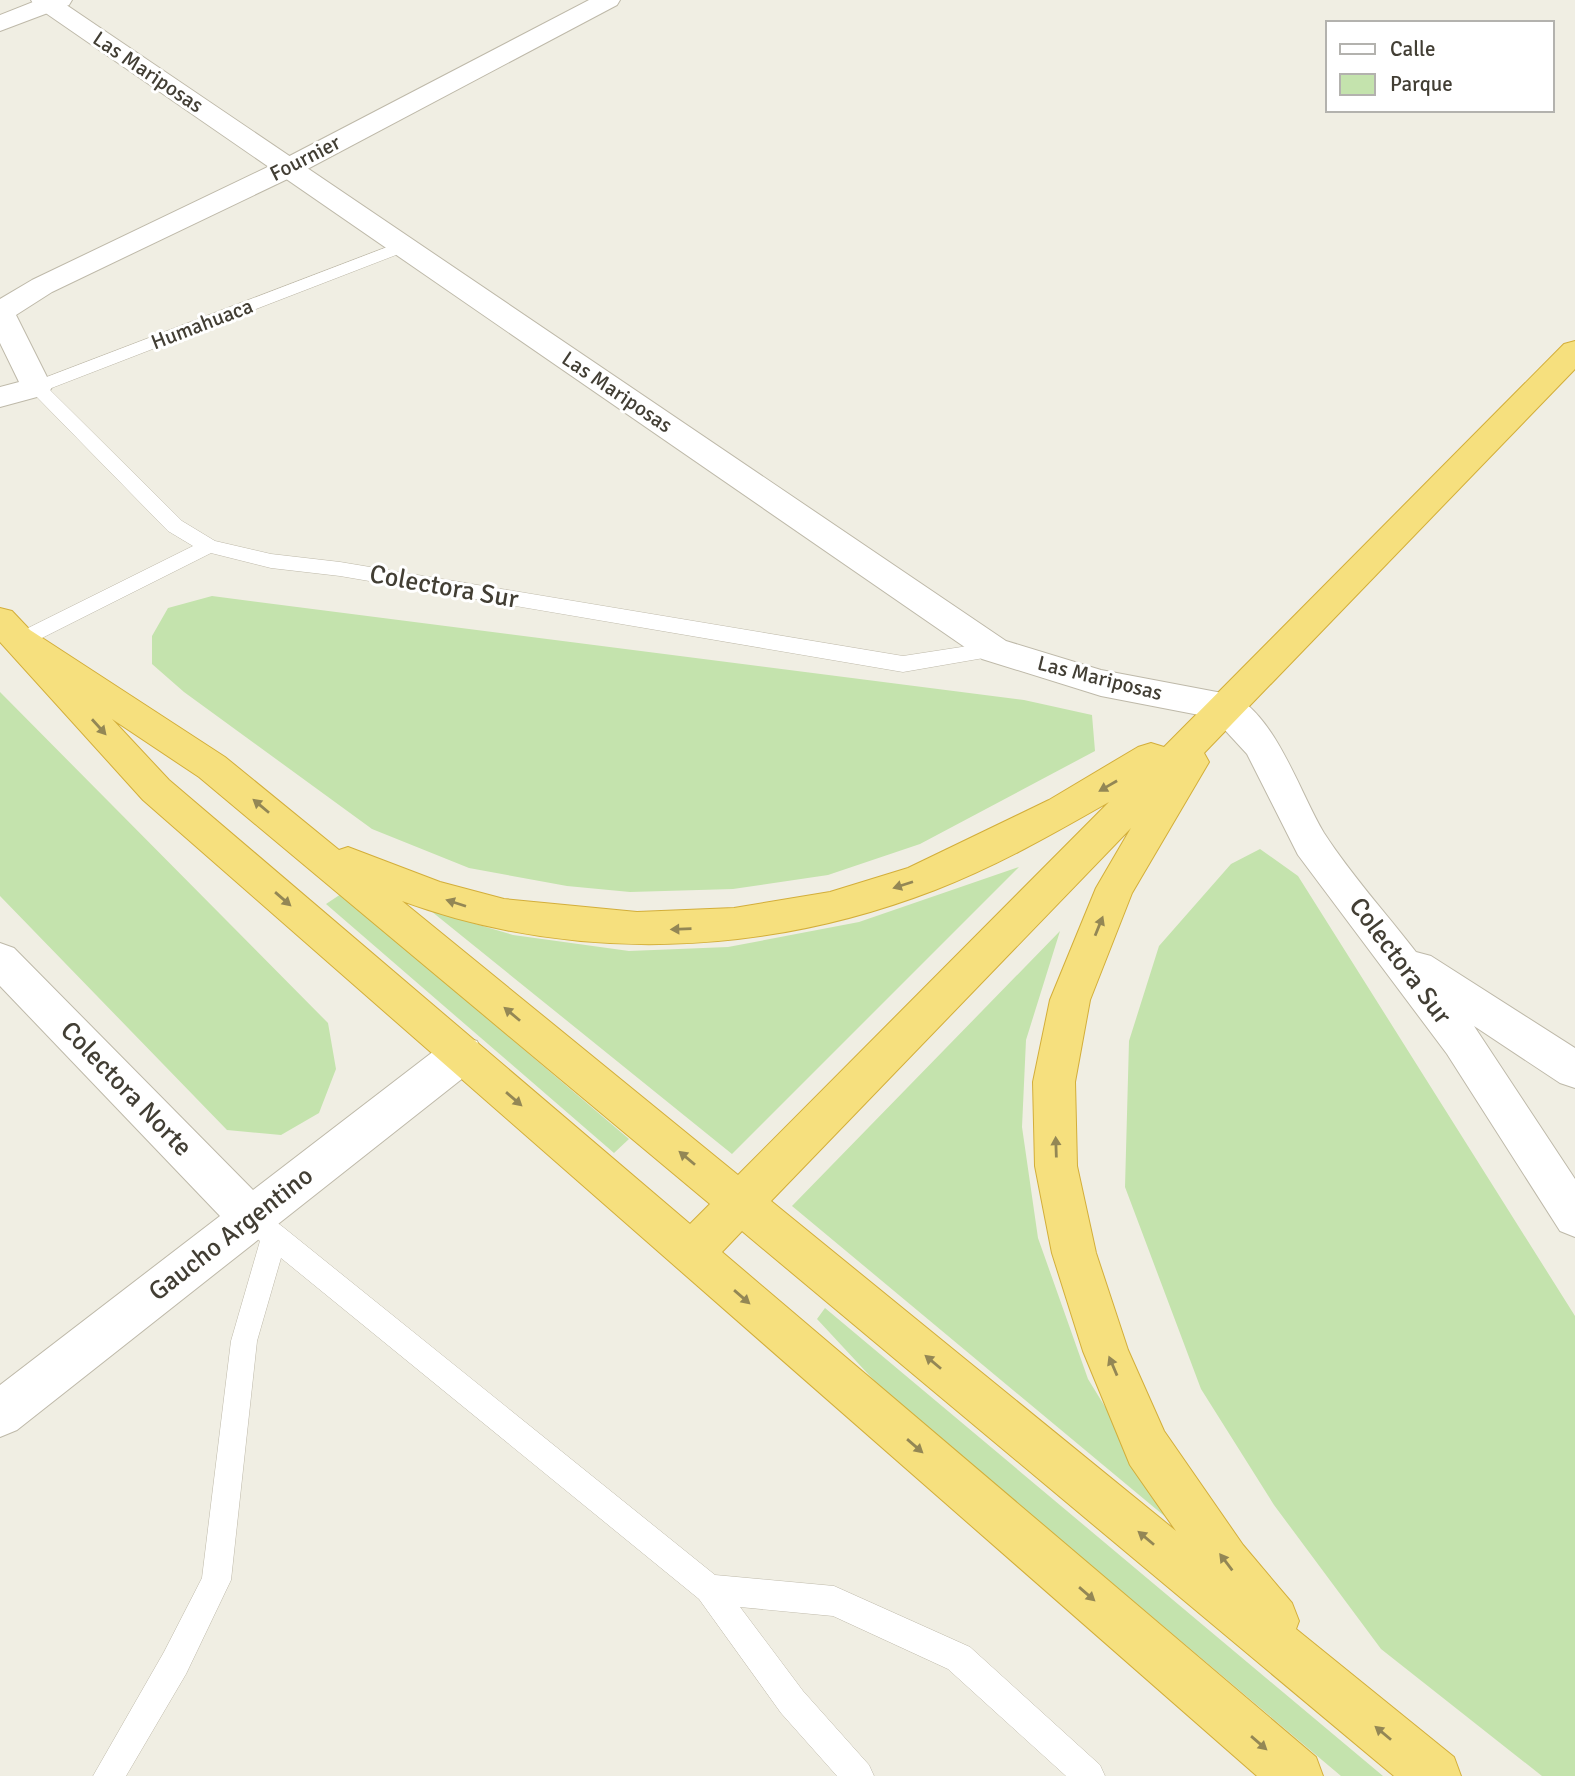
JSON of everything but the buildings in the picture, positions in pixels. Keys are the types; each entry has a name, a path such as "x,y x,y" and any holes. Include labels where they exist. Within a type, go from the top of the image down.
{"highway":[{"path":"691,1253 1575,351"},
{"path":"10,630 212,767 1435,1776"},
{"path":"10,630 156,789 1297,1776"},
{"path":"302,841 392,881 483,912 590,928 684,929 770,919 845,904 922,879 1006,840 1110,786 1225,706"},
{"path":"1225,706 1115,888 1070,1000 1054,1082 1056,1166 1074,1253 1106,1351 1147,1448 1226,1562 1331,1690"}],"street":[{"name":"Fournier","path":"0,313 41,286 288,168 608,0"},
{"name":"Las Mariposas","path":"51,2 288,168 994,650 1101,683 1225,706"},
{"path":"0,24 51,2"},
{"name":"Colectora Sur","path":"0,313 37,387"},
{"name":"Humahuaca","path":"0,397 37,387"},
{"name":"Colectora Sur","path":"1225,706 1261,745 1311,844 1461,1041 1575,1217"},
{"path":"1395,954 1575,1070"},
{"name":"Colectora Norte","path":"0,960 263,1227"},
{"name":"Gaucho Argentino","path":"0,1414 263,1227 462,1054"}],"lane":[{"name":"Humahuaca","path":"37,387 403,246"},
{"name":"Colectora Sur","path":"37,387 175,526 209,547 271,561 341,569 903,664 994,650"},
{"path":"10,630 209,547"},
{"path":"109,1776 175,1663 216,1580 244,1341 263,1227 709,1589 792,1702 858,1776"},
{"path":"709,1589 834,1601 959,1658 1089,1776"}],"green space":[{"path":"212,596 1024,700 1092,715 1095,751 920,844 828,875 733,889 630,892 567,886 469,868 372,829 184,692 152,664 152,636 168,608"},
{"path":"0,692 328,1023 336,1069 319,1113 281,1135 227,1130 0,896"},
{"path":"1260,849 1298,876 1575,1316 1575,1776 1542,1776 1381,1649 1274,1505 1201,1389 1125,1187 1129,1041 1159,946 1231,864"},
{"path":"1019,867 732,1154 431,911 513,935 629,951 728,947 859,922"},
{"path":"341,894 629,1139 614,1153 326,904"},
{"path":"1060,931 1026,1040 1022,1127 1038,1238 1088,1379 1180,1529 792,1206"},
{"path":"825,1308 1383,1776 1341,1776 882,1389 817,1319"}]}
